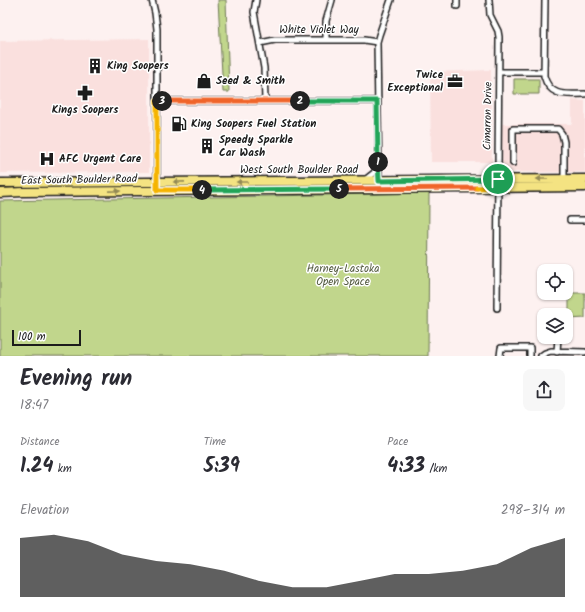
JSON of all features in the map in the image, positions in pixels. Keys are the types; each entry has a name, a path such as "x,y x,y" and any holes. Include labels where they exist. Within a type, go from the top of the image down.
{"main road":[{"name":"West South Boulder Road","path":"157,186 564,183 585,179"},
{"name":"West South Boulder Road","path":"157,186 364,181 379,185"},
{"name":"East South Boulder Road","path":"0,183 157,186"},
{"name":"West South Boulder Road","path":"564,183 585,187"},
{"name":"East South Boulder Road","path":"0,193 157,186"}],"street":[{"path":"152,0 157,29 157,186"},
{"path":"256,0 254,12 264,68 265,101"},
{"path":"326,40 326,21 332,0"},
{"path":"379,185 377,42 391,0"},
{"name":"Cimarron Drive","path":"489,0 490,15 498,31 499,37 497,308"},
{"path":"545,0 545,80 548,86 561,94 585,94"},
{"name":"White Violet Way","path":"260,43 275,40 364,40 377,42"},
{"path":"499,72 544,72"},
{"path":"157,101 377,101"},
{"path":"513,163 513,129 558,129 562,134 564,142 564,183"},
{"path":"364,181 374,173 378,164"},
{"path":"570,220 585,220"},
{"path":"558,344 558,352"},
{"path":"500,356 501,348 530,348 530,356"},
{"path":"541,356 545,353 551,352 585,352"}],"shaded area":[{"path":"149,39 149,172 0,173 0,41"},
{"path":"491,70 492,162 431,162 430,72"},
{"path":"572,100 585,101 585,172 502,172 502,124 572,124"}],"green space":[{"path":"218,0 226,0 229,92 223,92"},
{"path":"514,79 539,79 539,94 514,94"},
{"name":"Harney-Lastoka Open Space","path":"429,193 428,356 0,356 0,201"},
{"path":"573,293 585,293 585,318 573,319 573,308 569,308 569,300 573,300"}],"place":[{"name":"King Soopers","path":"95,66"},
{"name":"Seed & Smith","path":"204,81"},
{"name":"Twice Exceptional","path":"455,81"},
{"name":"Kings Soopers","path":"85,93"},
{"name":"King Soopers Fuel Station","path":"179,124"},
{"name":"Speedy Sparkle Car Wash","path":"207,146"},
{"name":"AFC Urgent Care","path":"47,159"}],"route":[{"path":"157,101 377,101 379,181 498,179 498,187 157,190 157,101"}]}
